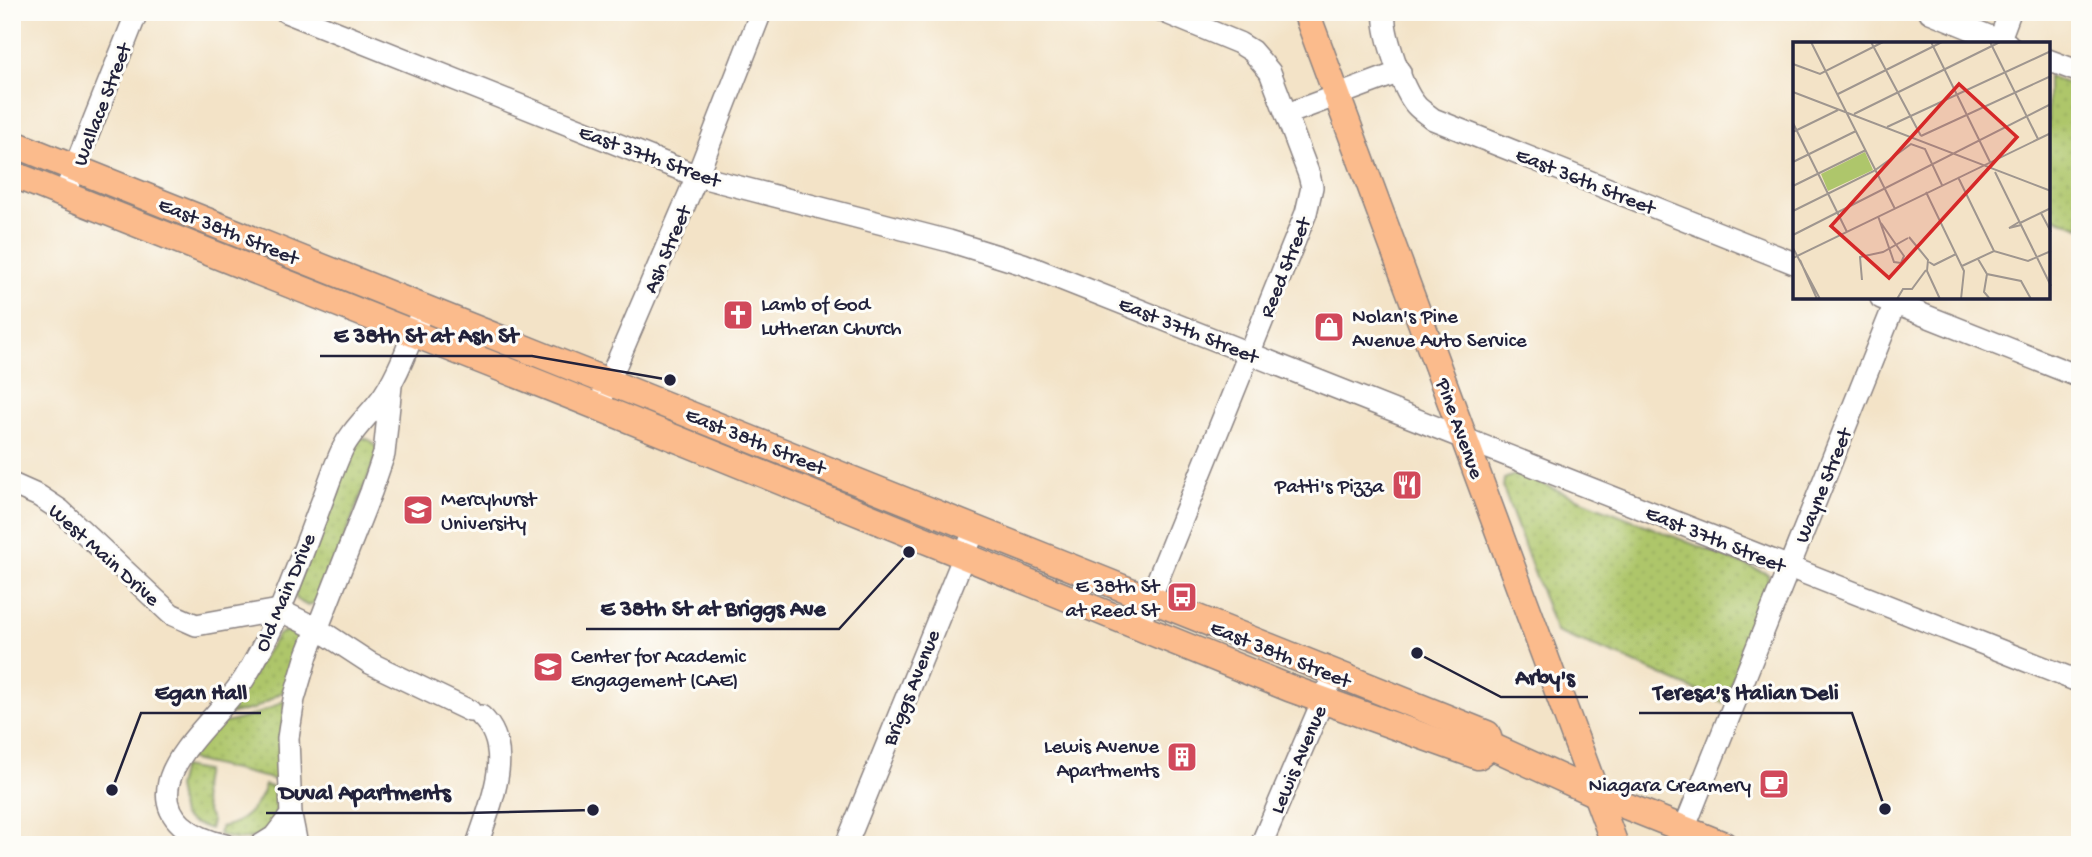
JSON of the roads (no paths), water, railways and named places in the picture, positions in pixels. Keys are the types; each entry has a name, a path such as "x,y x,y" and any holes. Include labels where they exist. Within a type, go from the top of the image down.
{"main road":[{"name":"Pine Avenue","path":"1306,12 1615,845"},
{"name":"East 38th Street","path":"12,143 1487,734 1491,746 1596,793 1724,845"},
{"name":"East 38th Street","path":"12,174 414,333 1322,700 1478,756 1491,746"}],"street":[{"name":"Wallace Street","path":"64,195 137,12"},
{"name":"East 37th Street","path":"286,12 697,176 949,241 997,256 1250,352 2080,682"},
{"name":"Ash Street","path":"598,407 697,176 761,12"},
{"path":"1164,12 1252,51 1270,72 1287,114 1400,72 1386,34 1385,12"},
{"path":"1930,12 2000,42"},
{"path":"2002,42 2010,12"},
{"path":"2050,61 2080,72"},
{"name":"East 36th Street","path":"1400,72 1415,104 1433,119 1793,263"},
{"name":"Reed Street","path":"1139,626 1310,200 1312,187 1309,175 1287,114"},
{"path":"1891,299 2080,377"},
{"name":"Wayne Street","path":"1684,829 1891,299"},
{"name":"Old Main Drive","path":"225,845 197,835 176,821 169,809 169,782 194,738 243,681 267,638 343,449 391,384 423,308"},
{"name":"Old Main Drive","path":"297,845 291,815 288,738 297,689 307,655 384,454 391,384"},
{"name":"West Main Drive","path":"12,484 39,496 60,510 171,614 196,625 279,610"},
{"name":"Briggs Avenue","path":"846,845 975,529"},
{"path":"279,610 318,629 370,663 475,713 492,730 499,755 493,791 477,845"},
{"name":"Lewis Avenue","path":"1261,845 1334,674"},
{"path":"261,845 274,837 291,815"}],"place":[{"name":"Lamb of God Lutheran Church","path":"738,315"},
{"name":"Nolan's Pine Avenue Auto Service","path":"1329,327"},
{"name":"E 38th St at Ash St","path":"670,380"},
{"name":"Patti's Pizza","path":"1407,485"},
{"name":"Mercyhurst University","path":"418,510"},
{"name":"E 38th St at Briggs Ave","path":"909,552"},
{"name":"E 38th St at Reed St","path":"1182,597"},
{"name":"Arby's","path":"1417,653"},
{"name":"Center for Academic Engagement (CAE)","path":"548,667"},
{"name":"Lewis Avenue Apartments","path":"1182,757"},
{"name":"Niagara Creamery","path":"1774,784"},
{"name":"Egan Hall","path":"112,790"},
{"name":"Teresa's Italian Deli","path":"1885,809"},
{"name":"Duval Apartments","path":"593,810"}]}
